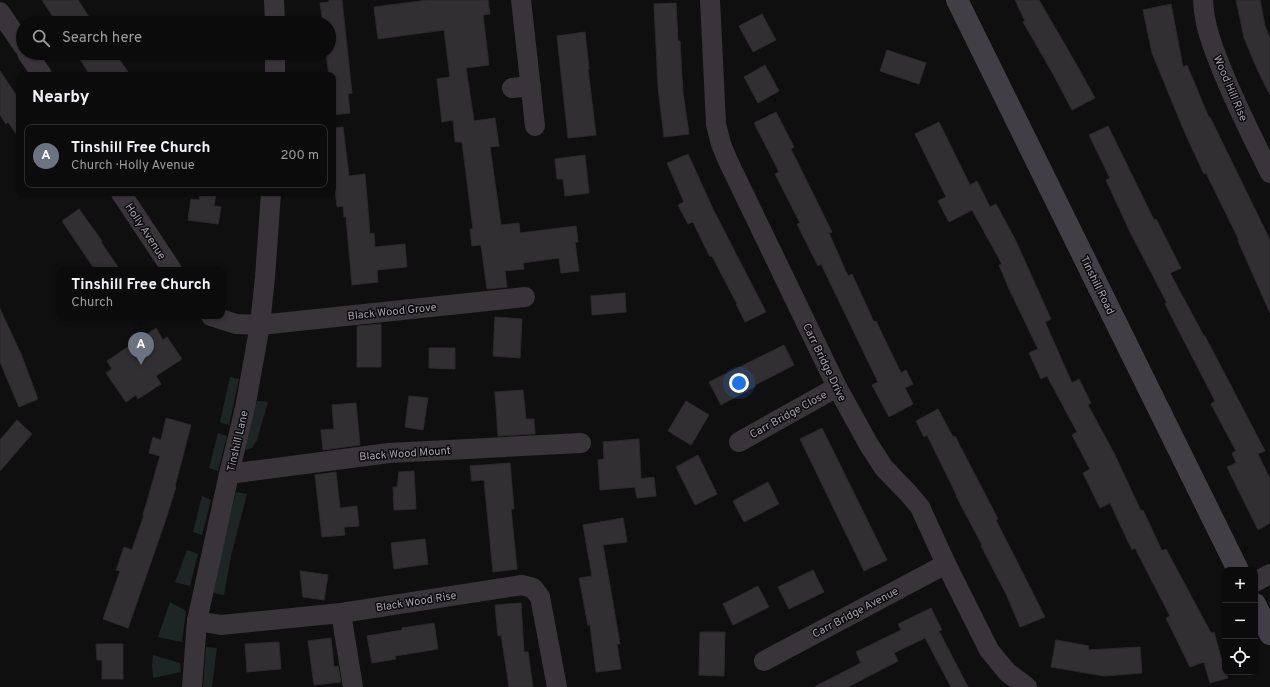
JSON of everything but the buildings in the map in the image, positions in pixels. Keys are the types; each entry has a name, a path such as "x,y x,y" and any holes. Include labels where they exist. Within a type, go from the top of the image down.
{"street":[{"path":"274,0 275,16"},
{"path":"521,0 522,87 535,126"},
{"name":"Carr Bridge Drive","path":"710,0 716,124 721,144 728,161 837,387 868,445 884,468 920,507 946,564 989,650 1007,672 1027,687"},
{"name":"Tinshill Road","path":"957,0 1237,567"},
{"name":"Wood Hill Rise","path":"1203,0 1204,13 1212,46 1235,101 1270,173"},
{"path":"0,12 16,36"},
{"path":"32,60 40,72"},
{"path":"275,60 275,72"},
{"name":"Holly Avenue","path":"123,196 170,267"},
{"name":"Tinshill Lane","path":"192,687 197,621 245,408 260,325 266,277 270,196"},
{"name":"Black Wood Grove","path":"260,325 525,297"},
{"path":"220,319 236,324 260,325"},
{"name":"Carr Bridge Close","path":"739,442 837,387"},
{"name":"Black Wood Mount","path":"229,474 389,453 581,444"},
{"name":"Carr Bridge Avenue","path":"764,661 946,564"},
{"path":"1258,580 1270,574"},
{"name":"Black Wood Rise","path":"197,621 221,625 341,613 522,585 533,588 540,597 557,687"},
{"path":"1258,610 1270,634"},
{"path":"341,613 353,687"}],"shaded area":[{"path":"230,377 239,379 229,425 220,422"},
{"path":"257,401 268,402 257,440 252,448 245,450"},
{"path":"218,433 227,436 218,471 209,468"},
{"path":"236,492 247,494 231,556 224,595 213,593 220,555"},
{"path":"202,496 211,500 202,535 193,532"},
{"path":"187,550 198,554 190,586 175,582"},
{"path":"170,602 186,611 182,642 158,637"},
{"path":"206,647 217,648 212,687 203,687"},
{"path":"153,655 180,663 181,672 153,678"}],"place":[{"name":"Tinshill Free Church","path":"141,365"}]}
